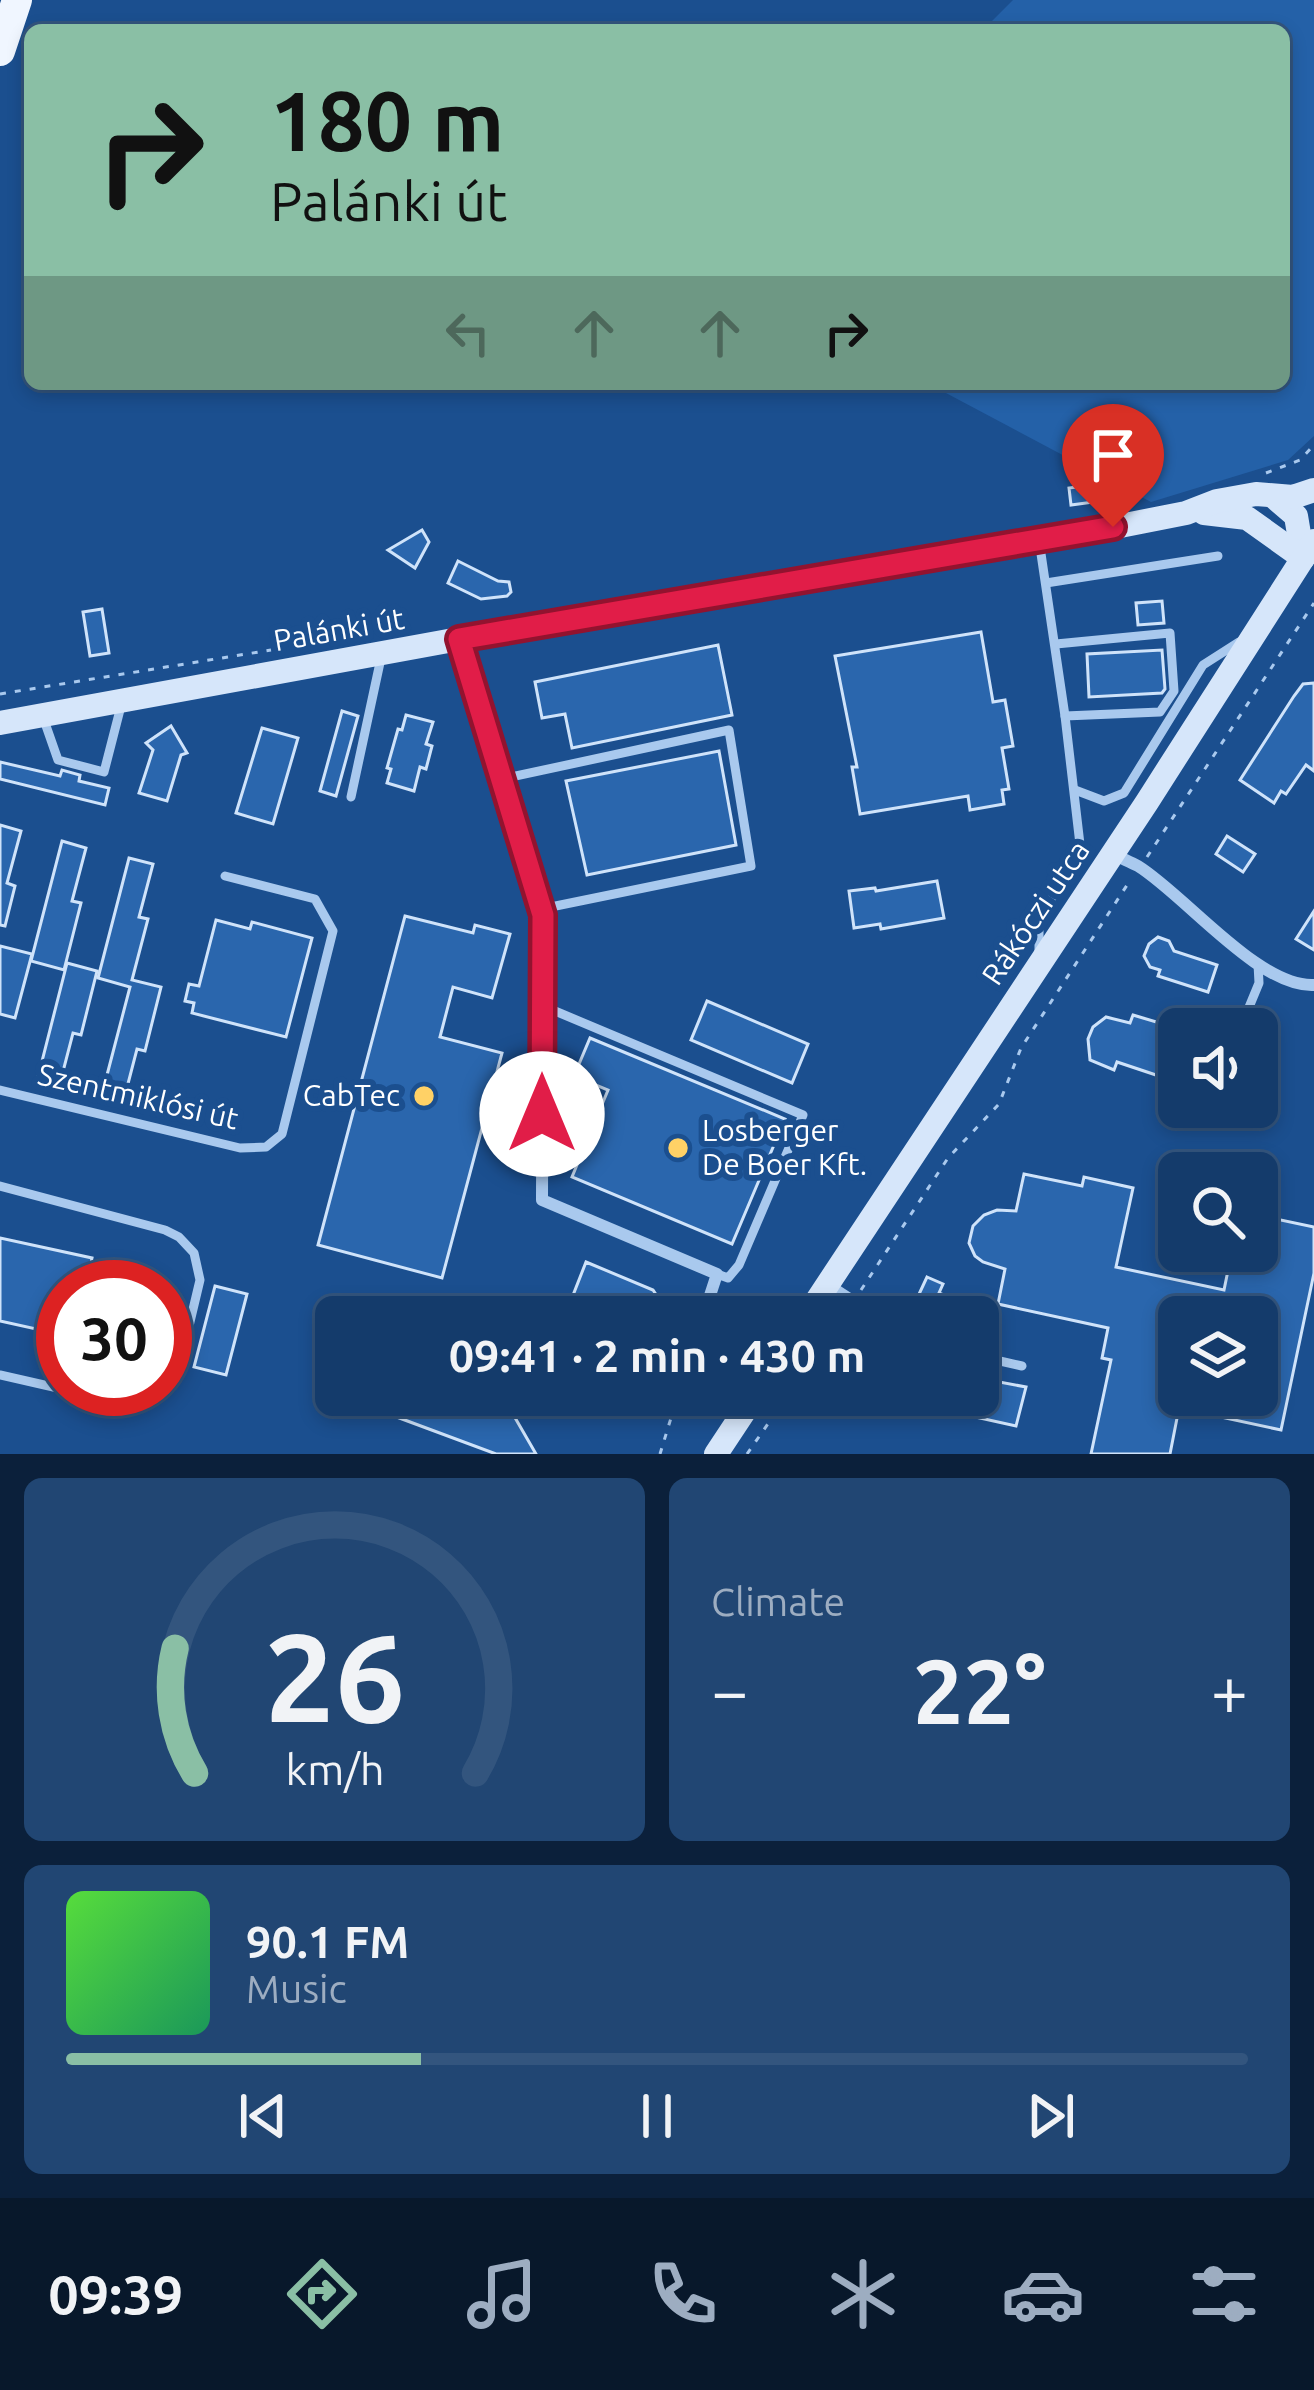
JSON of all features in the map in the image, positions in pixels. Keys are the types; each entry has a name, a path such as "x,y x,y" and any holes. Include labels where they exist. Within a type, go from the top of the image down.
{"main road":[{"path":"0,51 17,0"}],"street":[{"name":"Palánki út","path":"0,723 459,639 1039,542 1256,494 1293,497 1314,490"},
{"path":"1274,497 1296,517 1308,550"},
{"name":"Palánki út","path":"1186,513 1247,518 1308,550"},
{"name":"Rákóczi utca","path":"820,1296 1308,550"},
{"path":"459,639 541,909 542,1200 717,1274 710,1296"},
{"path":"1112,854 1140,867 1258,964 1297,983 1314,985"},
{"path":"716,1454 741,1416"}],"lane":[{"path":"1039,542 1081,853 1039,918 1039,963"},
{"path":"1046,584 1218,556"},
{"path":"1075,790 1104,801 1124,793 1203,665 1255,631"},
{"path":"1056,644 1171,633 1174,691 1160,712 1065,716"},
{"path":"351,796 382,653"},
{"path":"43,715 58,760 104,772 122,700"},
{"path":"502,779 729,730 751,866 541,909"},
{"name":"Szentmiklósi út","path":"0,1090 240,1148 266,1147 282,1133 333,932 315,899 226,876"},
{"path":"1249,1008 1259,983 1258,964"},
{"path":"543,1006 803,1115 739,1265 728,1278 717,1274"},
{"path":"0,1186 165,1230 194,1253 200,1280 178,1372 146,1406 0,1376"},
{"path":"828,1283 848,1296"},
{"path":"999,1361 1022,1366"}],"path":[{"path":"1279,470 1300,460 1314,445"},
{"path":"857,1296 948,1158 992,1115 1021,1048 1314,603"},
{"path":"660,1454 672,1416"},
{"path":"748,1454 774,1416"}],"shaded area":[{"path":"1013,0 1314,0 1314,436 1288,460 1151,502 940,390 1290,390 1290,24 989,24"}],"building":[{"path":"1099,484 1101,501 1071,505 1069,488"},
{"path":"422,530 429,542 415,568 388,550"},
{"path":"458,561 509,582 511,592 481,599 448,583"},
{"path":"1162,601 1164,623 1138,625 1136,603"},
{"path":"102,609 109,653 90,656 83,612"},
{"path":"981,632 993,702 1005,700 1013,746 1002,748 1009,789 1002,790 1004,804 970,810 968,796 860,814 852,767 857,767 835,656"},
{"path":"718,645 732,715 572,748 565,714 542,718 535,682"},
{"path":"1162,650 1162,693 1089,697 1087,654"},
{"path":"1314,683 1314,771 1306,765 1274,803 1240,780 1303,684"},
{"path":"342,711 358,716 336,796 320,791"},
{"path":"406,715 433,722 426,744 432,746 426,769 420,767 414,791 387,783 391,769 387,768"},
{"path":"171,726 187,753 181,755 167,801 139,793 153,750 146,743"},
{"path":"262,728 298,738 273,824 236,813"},
{"path":"719,751 736,845 587,875 566,781"},
{"path":"0,762 60,776 62,770 80,775 79,781 109,788 105,805 0,779"},
{"path":"0,825 21,831 7,883 15,886 5,926 0,925"},
{"path":"1227,836 1255,854 1243,872 1216,854"},
{"path":"62,841 86,848 72,901 81,903 64,970 31,961"},
{"path":"129,858 153,864 139,917 148,919 132,980 161,987 145,1051 137,1049 123,1103 101,1098 130,987 98,978"},
{"path":"937,881 944,918 881,929 880,924 854,928 849,891"},
{"path":"1314,911 1314,950 1296,939"},
{"name":"CabTec","path":"405,916 473,933 475,925 510,934 492,998 453,987 440,1037 502,1053 442,1278 318,1245"},
{"path":"216,920 250,929 252,922 312,938 286,1037 192,1013 194,1003 185,1001 189,984 199,986"},
{"path":"1158,937 1169,941 1174,951 1217,965 1208,992 1158,976 1160,970 1150,967 1144,956"},
{"path":"0,946 32,954 15,1018 0,1014"},
{"path":"67,963 97,971 81,1035 73,1033 59,1087 37,1081"},
{"path":"707,1001 808,1044 792,1083 691,1040"},
{"path":"1133,1015 1158,1022 1158,1076 1117,1062 1114,1070 1090,1060 1088,1039 1093,1027 1106,1017 1130,1023"},
{"name":"Losberger De Boer Kft.","path":"590,1038 785,1119 732,1244 572,1177 608,1090 574,1076"},
{"path":"1024,1174 1082,1186 1084,1177 1133,1188 1116,1267 1224,1290 1228,1272 1278,1272 1278,1219 1314,1227 1314,1273 1281,1430 1216,1416 1278,1416 1278,1296 1158,1296 1158,1416 1177,1416 1170,1454 1091,1454 1111,1360 1102,1358 1108,1328 999,1304 1005,1269 983,1262 969,1243 973,1226 997,1210 1016,1211"},
{"path":"0,1238 92,1258 36,1260 36,1329 0,1321"},
{"path":"586,1262 653,1290 657,1296 573,1296"},
{"path":"927,1277 943,1284 939,1293 946,1296 918,1296"},
{"path":"215,1286 247,1294 226,1375 194,1367"},
{"path":"999,1382 1026,1387 1016,1426 971,1416 999,1416"},
{"path":"394,1416 514,1416 536,1454 496,1454"}],"place":[{"name":"CabTec","path":"424,1096"},
{"name":"Losberger De Boer Kft.","path":"678,1148"}],"route":[{"path":"542,1114 543,915 459,639 1113,527"}]}
